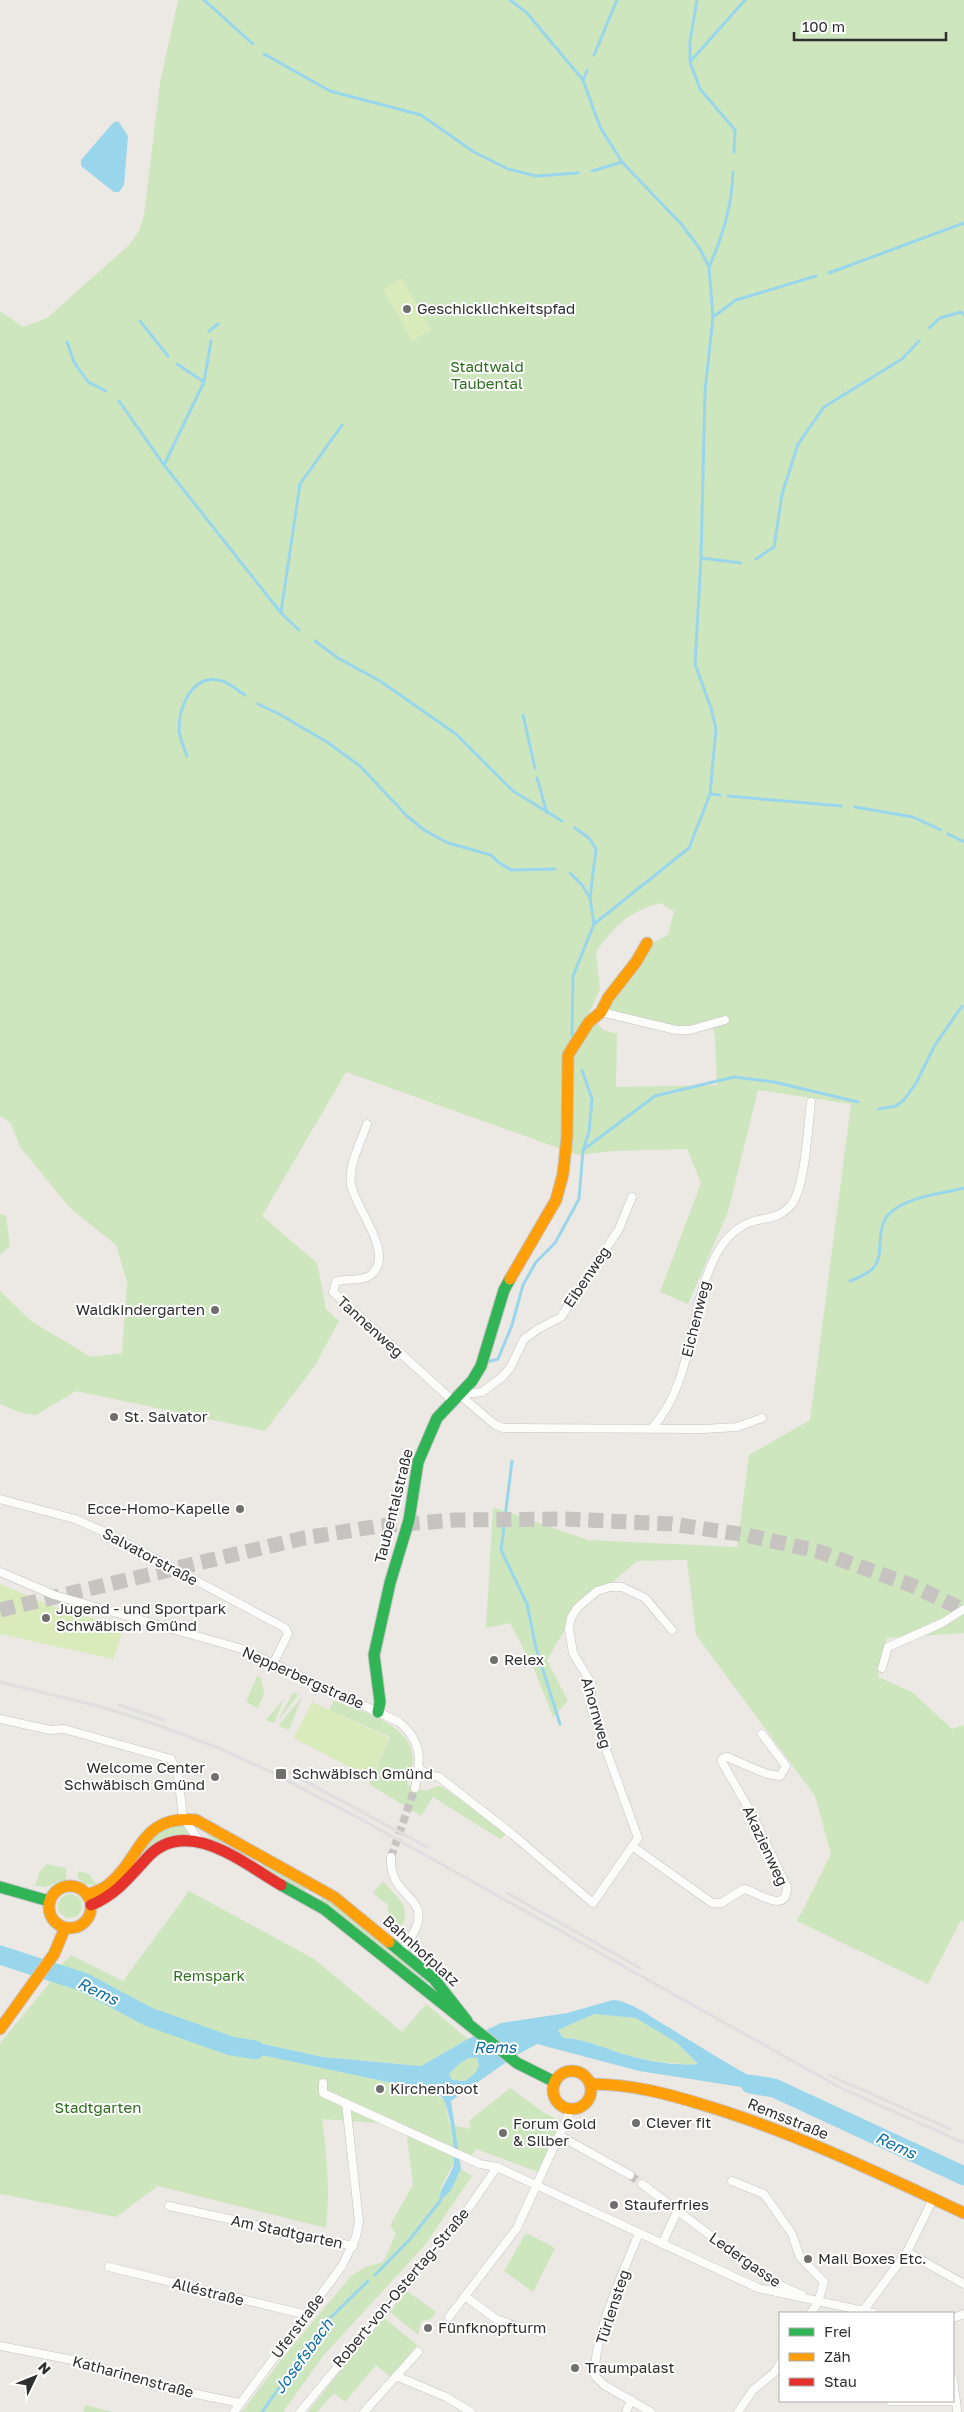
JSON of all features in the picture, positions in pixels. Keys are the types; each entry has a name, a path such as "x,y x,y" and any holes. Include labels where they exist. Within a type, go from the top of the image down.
{"main road":[{"path":"601,1012 608,998 636,962 647,943"},
{"name":"Taubentalstraße","path":"378,1712 380,1702 374,1655 390,1584 409,1520 418,1462 437,1418 480,1366 504,1290 552,1210 560,1188 567,1137 568,1055 589,1022 601,1012"},
{"path":"89,1900 112,1881 141,1842 159,1826 183,1818"},
{"name":"Bahnhofplatz","path":"183,1818 208,1825 319,1888 350,1909 442,1987 472,2028"},
{"name":"Bahnhofplatz","path":"89,1900 107,1898 120,1888 147,1856 163,1843 181,1841 201,1842 324,1909 472,2028"},
{"path":"64,1886 76,1887 89,1900 89,1916 83,1924 74,1928 65,1928 57,1924 50,1915 49,1901 64,1886"},
{"path":"0,1887 49,1901"},
{"path":"0,2028 59,1946 65,1928"},
{"path":"472,2028 516,2063 555,2082"},
{"path":"570,2070 583,2074 591,2084 590,2097 587,2102 577,2108 571,2109 560,2104 554,2094 555,2082 564,2072 570,2070"},
{"name":"Remsstraße","path":"591,2084 626,2086 732,2112 769,2125 964,2212"}],"street":[{"path":"601,1012 676,1030 690,1030 725,1020"},
{"name":"Eichenweg","path":"652,1428 663,1416 686,1360 700,1293 716,1255 727,1238 740,1227 754,1221 778,1217 792,1204 799,1191 811,1102"},
{"name":"Tannenweg","path":"367,1124 351,1171 350,1182 353,1194 377,1242 377,1266 372,1274 363,1279 336,1282 333,1292 456,1397"},
{"name":"Eibenweg","path":"456,1397 482,1392 502,1377 510,1368 524,1339 561,1317 619,1229 632,1197"},
{"path":"456,1397 494,1424 503,1428 703,1429 737,1427 762,1418"},
{"name":"Salvatorstraße","path":"0,1500 75,1519 111,1535 285,1628 288,1634 273,1664"},
{"name":"Nepperbergstraße","path":"0,1572 54,1595 217,1641 273,1664 378,1712"},
{"name":"Ahornweg","path":"632,1846 638,1838 591,1708 591,1684 573,1653 569,1629 571,1618 577,1608 597,1591 610,1587 622,1587 645,1598 672,1630"},
{"path":"882,1668 888,1647 942,1623 964,1609"},
{"path":"378,1712 399,1722 412,1733 418,1747 419,1769 415,1788"},
{"path":"0,1719 50,1730 64,1729 171,1759 178,1774 183,1818"},
{"name":"Akazienweg","path":"632,1846 712,1903 721,1903 744,1889 771,1901 779,1900 785,1894 786,1887 754,1818 722,1762 722,1759 727,1757 767,1774 780,1776 786,1766 762,1734"},
{"path":"419,1769 429,1775 439,1777 512,1834 593,1903 632,1846"},
{"name":"Bahnhofplatz","path":"183,1818 201,1842"},
{"path":"391,1857 390,1867 394,1879 415,1903 419,1913 420,1924 416,1933 401,1952"},
{"path":"323,2083 323,2094 346,2103"},
{"name":"Ledergasse","path":"346,2103 469,2159 497,2167 758,2288 868,2312"},
{"name":"Am Stadtgarten","path":"169,2206 353,2246 359,2222 346,2103"},
{"path":"449,2317 517,2228 571,2109"},
{"path":"560,2136 630,2175"},
{"name":"Robert-von-Ostertag-Straße","path":"301,2410 468,2209 497,2167"},
{"path":"732,2181 764,2194 792,2234 800,2257 824,2282 818,2302 811,2312"},
{"name":"Ledergasse","path":"642,2184 771,2281 818,2302"},
{"path":"863,2311 907,2252 934,2199"},
{"path":"662,2244 677,2212"},
{"name":"Türlensteg","path":"639,2233 605,2326 595,2370 598,2381 651,2412"},
{"name":"Uferstraße","path":"234,2412 307,2315 342,2266 353,2246"},
{"path":"907,2252 964,2284"},
{"name":"Alléstraße","path":"109,2267 307,2315"},
{"path":"465,2296 496,2319 508,2323"},
{"path":"523,2327 542,2333"},
{"name":"Katharinenstraße","path":"0,2346 88,2363 152,2385 240,2403"},
{"path":"366,2410 418,2352"},
{"path":"738,2412 753,2390 778,2374"},
{"path":"396,2376 446,2397 471,2412"},
{"path":"954,2386 957,2410"},
{"path":"626,2412 631,2400"}],"green space":[{"name":"Stadtwald Taubental","path":"178,0 964,0 964,1633 887,1638 878,1677 912,1692 952,1729 964,1725 964,1922 961,1920 928,1984 797,1921 831,1854 815,1796 696,1635 687,1560 637,1561 573,1616 547,1660 568,1701 553,1717 535,1671 510,1623 486,1628 493,1507 588,1540 737,1547 749,1455 810,1420 851,1104 758,1090 728,1212 688,1304 660,1292 701,1183 687,1149 614,1151 578,1155 346,1072 262,1216 317,1263 326,1309 339,1321 314,1367 265,1431 76,1391 36,1415 21,1413 0,1404 0,1291 31,1321 91,1357 122,1353 127,1282 116,1245 70,1208 20,1147 11,1123 0,1116 0,311 23,327 47,318 129,245 139,231 144,215 160,83","holes":["660,903 674,911 668,935 651,944 639,968 605,1013 676,1028 711,1020 715,1037 717,1085 616,1087 617,1034 603,1030 589,1013 600,989 596,952 616,927 639,911"]},
{"name":"Geschicklichkeitspfad","path":"402,278 431,330 412,341 383,289"},
{"path":"0,1214 6,1216 10,1246 0,1255"},
{"name":"Jugend - und Sportpark Schwäbisch Gmünd","path":"0,1584 62,1610 124,1627 113,1659 0,1634"},
{"path":"257,1676 261,1678 264,1694 258,1708 246,1702"},
{"path":"293,1692 298,1695 278,1721"},
{"path":"302,1697 289,1730 279,1726 280,1724"},
{"path":"284,1699 274,1723 266,1720"},
{"path":"334,1701 384,1721 406,1738 412,1749 413,1762 407,1785 426,1791 437,1786 443,1787 507,1833 500,1839 433,1797 421,1816 369,1784 390,1737 329,1710"},
{"path":"312,1702 389,1738 371,1778 294,1738"},
{"path":"184,1824 191,1835 151,1846 141,1854 119,1884 138,1854 153,1837 162,1830"},
{"path":"203,1830 248,1854 245,1858 212,1840"},
{"path":"263,1863 307,1887 304,1892 260,1867"},
{"path":"47,1864 66,1868 66,1880 45,1887 35,1886 40,1871"},
{"path":"78,1871 89,1874 97,1885 84,1884 78,1878"},
{"path":"383,1881 403,1905 405,1911 405,1918 396,1933 388,1926 388,1905 373,1893"},
{"path":"189,1891 314,1959 402,2032 426,2004 468,2039 421,2066 323,2057 240,2039 231,2046 242,2051 430,2091 444,2100 450,2125 471,2129 469,2121 510,2088 546,2114 566,2123 538,2172 476,2149 469,2159 454,2162 440,2189 451,2190 461,2169 472,2176 425,2245 324,2355 283,2412 242,2412 284,2356 352,2275 366,2267 383,2262 396,2234 390,2225 413,2185 407,2136 381,2123 322,2119 328,2201 326,2228 158,2186 116,2217 0,2194 0,2043 48,1985 53,1973 71,1955 123,1981"},
{"path":"70,1894 75,1895 81,1901 81,1911 75,1917 70,1918 65,1917 59,1911 58,1906 59,1901 65,1895"},
{"path":"322,1896 346,1912 428,1981 425,1985 343,1916 320,1900"},
{"path":"594,2014 636,2018 677,2043 699,2065 650,2060 625,2055 590,2043 563,2038 558,2030"},
{"path":"470,2058 477,2058 479,2066 475,2073 465,2081 452,2080 449,2074 459,2064"},
{"path":"526,2233 555,2248 533,2292 504,2271"},
{"path":"407,2291 436,2312 431,2319 421,2321 418,2335 390,2312"},
{"path":"383,2317 417,2345 391,2377 376,2365 345,2402 334,2393 317,2412 308,2412"},
{"path":"85,2405 113,2412 83,2412"}],"water":[{"path":"118,121 128,136 124,185 119,192 114,192 81,166 81,160 113,123"},
{"name":"Rems","path":"613,2000 627,2003 733,2067 774,2088 748,2088 639,2071 537,2044 515,2056 451,2101 461,2169 451,2190 439,2203 441,2192 451,2172 454,2160 450,2121 442,2097 429,2091 242,2051 231,2046 240,2039 323,2057 421,2066 468,2039 501,2023 567,2013","holes":["594,2014 636,2018 677,2043 698,2064 666,2063 625,2055 590,2043 563,2038 558,2030","469,2058 477,2058 479,2066 475,2073 465,2081 452,2080 449,2074 459,2064"]}],"waterway":[{"path":"204,0 253,44"},
{"path":"510,0 527,13 583,80 600,127 622,162 682,225 700,249 709,267 713,317 705,391 701,558 695,664 711,708 716,729 710,794 689,848 594,924 573,976 572,1035"},
{"path":"594,55 617,0"},
{"path":"690,61 690,41 697,0"},
{"path":"734,152 735,130 700,89 690,62 745,0"},
{"path":"264,54 330,91 421,115 474,152 508,169 536,176 578,173"},
{"path":"583,80 587,71"},
{"path":"592,171 622,162"},
{"path":"709,267 726,221 731,197 733,172"},
{"path":"829,273 964,223"},
{"path":"713,317 736,300 816,276"},
{"path":"929,328 940,318 961,312 964,315"},
{"path":"140,321 168,356"},
{"path":"209,331 218,324"},
{"path":"211,341 204,382 164,465 281,613 299,630"},
{"path":"756,559 774,547 782,494 798,444 824,407 902,359 919,341"},
{"path":"67,342 74,362 88,382 106,391"},
{"path":"177,364 204,382"},
{"path":"119,401 164,465"},
{"path":"281,612 300,484 342,425"},
{"path":"701,558 741,563"},
{"path":"315,641 338,658 380,681 456,734 513,791 562,821"},
{"path":"187,756 179,730 180,721 185,702 195,686 212,680 222,681 245,695"},
{"path":"258,704 327,742 360,766 407,816 424,830 448,843 491,855 511,870 555,869"},
{"path":"523,715 535,768"},
{"path":"537,778 547,813"},
{"path":"710,794 720,795"},
{"path":"728,796 841,806"},
{"path":"855,807 913,817 941,830"},
{"path":"575,828 589,838 596,849 590,898 594,924"},
{"path":"948,834 964,842"},
{"path":"570,873 582,885 590,898"},
{"path":"879,1109 896,1106 904,1100 916,1083 935,1045 962,1006"},
{"path":"487,1362 498,1359 512,1325 523,1285 536,1262 555,1243 579,1199 583,1150 589,1132 592,1099 582,1070"},
{"path":"583,1150 655,1096 734,1077 774,1082 858,1102"},
{"path":"850,1281 871,1270 876,1265 880,1251 882,1227 890,1213 916,1199 964,1188"},
{"path":"512,1461 501,1550 527,1604 536,1648 560,1724"},
{"name":"Rems","path":"0,1955 83,1982 149,2017 231,2046 255,2050"},
{"name":"Rems","path":"750,2084 774,2088 964,2176"},
{"name":"Josefsbach","path":"375,2275 411,2238 440,2201"},
{"name":"Josefsbach","path":"262,2412 325,2323 368,2281"}],"tunnel":[{"path":"0,1610 304,1538 379,1526 455,1520 566,1519 672,1524 746,1535 817,1551 911,1585 964,1610"},
{"path":"391,1857 415,1788"},
{"path":"630,2175 642,2184"},
{"path":"508,2323 523,2327"}],"railway":[{"path":"0,1682 102,1707 149,1722 216,1747 269,1771 366,1822 841,2088 964,2143"},
{"path":"119,1705 164,1720"},
{"path":"290,1773 427,1847"},
{"path":"507,1893 640,1968"},
{"path":"829,2075 950,2129"}],"traffic: fast":[{"path":"378,1712 380,1702 374,1655 390,1583 409,1520 418,1462 437,1418 472,1381 481,1366 504,1290 510,1279"},
{"path":"281,1885 324,1909 517,2063 555,2082"},
{"path":"0,1887 49,1901"},
{"path":"389,1942 434,1979 467,2021"}],"traffic: slow":[{"path":"510,1279 556,1200 563,1174 567,1137 568,1055 589,1022 601,1012 608,998 636,962 647,943"},
{"path":"87,1895 106,1887 119,1874 152,1831 163,1824 177,1820 196,1820 334,1897 389,1942"},
{"path":"74,1886 82,1889 88,1895 91,1907 88,1919 82,1925 66,1928 58,1925 52,1919 49,1903 52,1895 58,1889 74,1886"},
{"path":"0,2029 54,1954 65,1928"},
{"path":"572,2071 579,2072 585,2077 590,2083 591,2090 590,2097 585,2103 579,2108 572,2109 565,2108 559,2103 554,2097 553,2090 554,2083 559,2077 565,2072 572,2071"},
{"path":"591,2084 606,2084 650,2090 740,2117 805,2141 964,2213"}],"traffic: jam":[{"path":"91,1905 114,1891 161,1846 178,1841 196,1842 214,1847 232,1855 281,1885"}],"place":[{"name":"Geschicklichkeitspfad","path":"407,309"},
{"name":"Waldkindergarten","path":"215,1310"},
{"name":"St. Salvator","path":"114,1417"},
{"name":"Ecce-Homo-Kapelle","path":"240,1509"},
{"name":"Jugend - und Sportpark Schwäbisch Gmünd","path":"46,1618"},
{"name":"Relex","path":"494,1660"},
{"name":"Schwäbisch Gmünd","path":"281,1774"},
{"name":"Welcome Center Schwäbisch Gmünd","path":"215,1777"},
{"name":"Kirchenboot","path":"380,2089"},
{"name":"Clever fit","path":"636,2123"},
{"name":"Forum Gold & Silber","path":"503,2133"},
{"name":"Stauferfries","path":"614,2205"},
{"name":"Mail Boxes Etc.","path":"808,2259"},
{"name":"Fünfknopfturm","path":"428,2328"},
{"name":"Traumpalast","path":"575,2368"}],"park label":[{"name":"Remspark","path":"209,1976"},
{"name":"Stadtgarten","path":"98,2108"}]}
